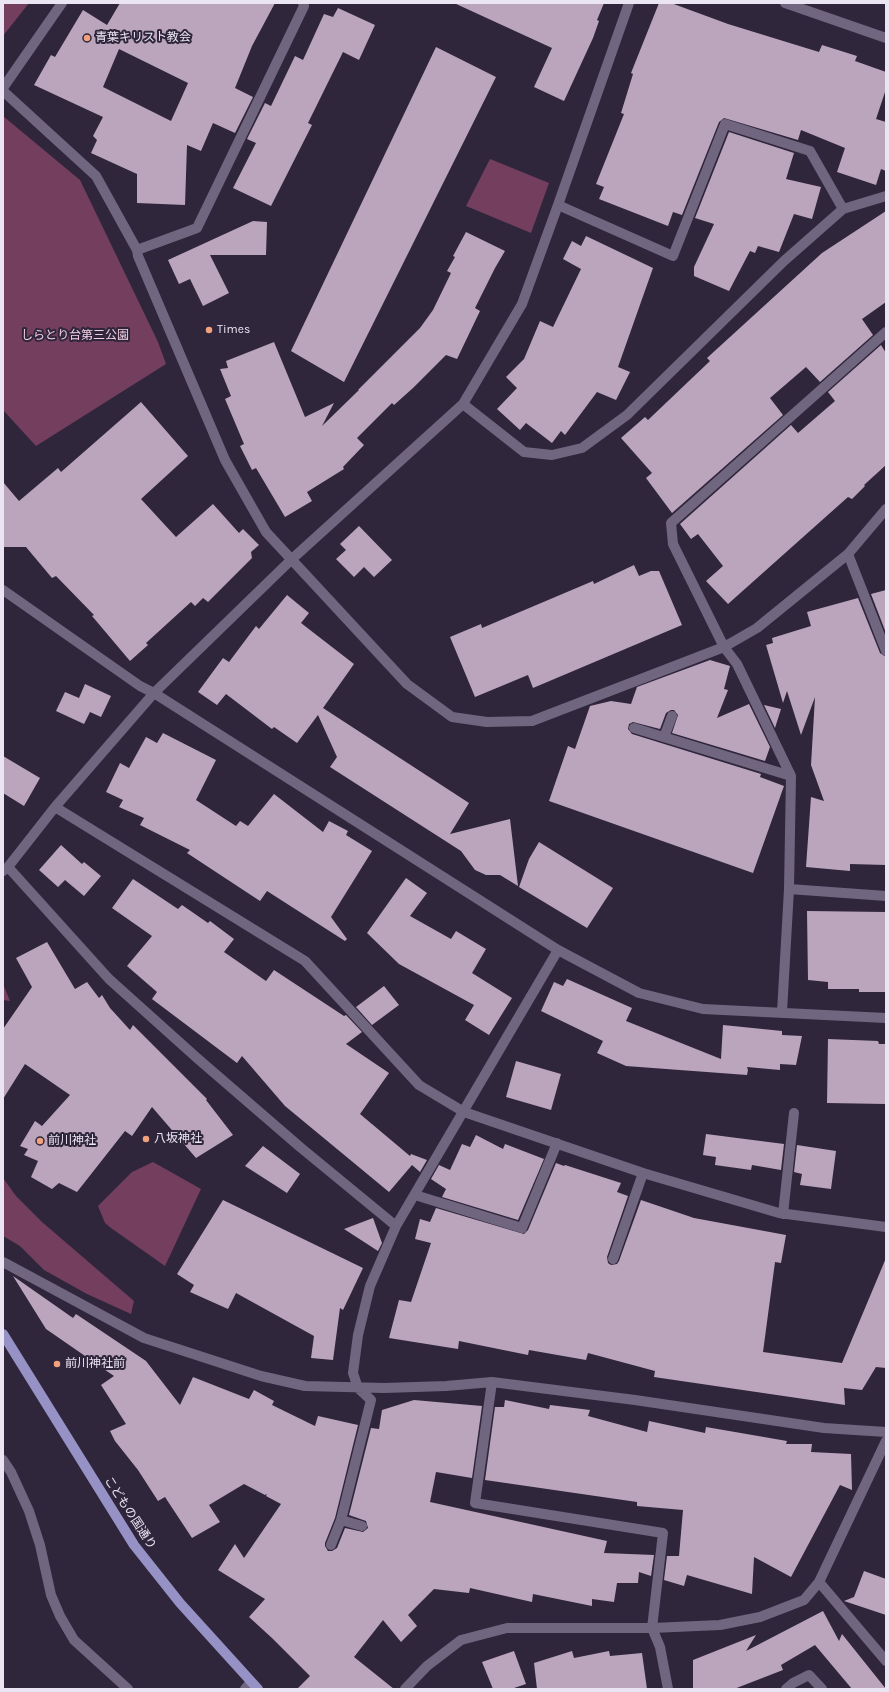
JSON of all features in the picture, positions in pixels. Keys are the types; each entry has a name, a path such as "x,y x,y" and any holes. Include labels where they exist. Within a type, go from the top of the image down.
{"main road":[{"name":"こどもの国通り","path":"3,1334 134,1545 180,1603 251,1687"}],"street":[{"path":"62,3 3,90 96,176 137,250 138,256 225,460 266,532 292,558 407,684 452,717 487,722 532,721 631,681 724,647 757,628 848,554 886,509"},
{"path":"137,250 197,228 304,6 303,3"},
{"path":"396,1226 294,1142 197,1058 110,979 6,869 55,807 154,693 292,558 463,404 522,304 628,3"},
{"path":"785,3 886,38"},
{"path":"558,205 672,256 725,124 810,152 843,209"},
{"path":"463,404 524,452 552,455 582,448 627,415 784,261 843,209 886,196"},
{"path":"782,1012 789,889 791,776 737,664 724,647 673,544 671,523 886,332"},
{"path":"848,554 886,652"},
{"path":"3,590 140,686 154,693 558,950 639,993 703,1009 886,1018"},
{"path":"664,737 672,716"},
{"path":"634,728 791,776"},
{"path":"55,807 305,961 419,1085 464,1112 644,1173 783,1214 886,1227"},
{"path":"789,889 886,896"},
{"path":"331,1545 341,1520 372,1400 358,1388 353,1373 358,1335 370,1286 396,1226 558,950"},
{"path":"783,1214 794,1113"},
{"path":"415,1195 522,1228 557,1143"},
{"path":"613,1259 644,1173"},
{"path":"3,1262 144,1338 207,1360 269,1378 304,1386 358,1388 446,1386 492,1382 635,1400 824,1428 886,1432"},
{"path":"492,1382 474,1503 663,1533 652,1628 660,1647 668,1689"},
{"path":"406,1689 427,1666 461,1640 507,1628 652,1628 720,1625 760,1617 804,1600 819,1582 886,1441"},
{"path":"3,1460 11,1472 29,1511 40,1544 51,1595 60,1616 74,1640 128,1689"},
{"path":"341,1520 362,1526"},
{"path":"819,1582 886,1661"},
{"path":"786,1689 792,1683 809,1675 822,1689"}],"green space":[{"path":"3,3 29,3 3,36"},
{"name":"しらとり台第三公園","path":"3,116 80,180 158,342 166,364 36,446 3,410"},
{"path":"490,159 549,183 531,233 466,206"},
{"path":"3,984 10,1001 3,1000"},
{"path":"153,1162 201,1189 165,1266 105,1223 98,1206 132,1172"},
{"path":"3,1178 16,1196 42,1222 134,1301 131,1314 87,1294 44,1270 20,1246 3,1236"}],"building":[{"path":"120,3 275,3 252,46 235,88 253,97 235,133 213,123 201,151 187,145 185,205 137,203 137,174 91,153 97,140 93,136 103,117 34,85 51,55 55,57 83,10 107,25","holes":["119,49 188,83 171,121 103,87"]},
{"path":"454,3 604,3 597,20 599,21 593,38 564,101 534,87 552,48"},
{"path":"659,3 671,3 728,24 819,52 822,45 857,56 855,61 886,72 886,89 876,119 886,122 886,171 881,169 876,185 837,172 845,148 801,130 798,140 724,118 719,122 682,215 673,212 668,226 599,199 604,187 596,184 624,114 621,113 633,74 631,73"},
{"path":"338,8 375,25 359,60 343,52 308,123 312,125 271,206 233,188 256,143 247,139 265,103 271,106 295,56 303,60 324,14 333,17"},
{"path":"436,47 496,77 344,382 291,351"},
{"path":"729,132 794,153 786,179 821,187 812,219 794,214 779,252 758,246 755,253 750,251 729,291 694,276 694,267 714,224 695,218"},
{"path":"886,211 886,302 862,319 873,335 820,382 806,367 770,398 783,415 672,513 646,478 652,473 621,438 645,417 648,420 710,361 707,358 822,253"},
{"path":"253,221 267,222 266,255 210,255 229,293 203,306 190,279 179,284 168,260"},
{"path":"466,232 505,251 475,308 480,311 457,359 446,355 394,405 392,403 357,438 364,445 343,467 344,469 307,492 312,501 285,517 256,468 252,470 240,446 244,444 225,399 231,396 220,369 228,368 226,361 274,342 305,417 334,403 322,426 420,328 433,310 451,273 447,271"},
{"path":"586,236 653,268 618,367 630,372 616,400 597,392 565,435 561,431 552,443 526,423 520,430 497,409 517,388 506,377 524,359 540,321 553,327 581,269 563,259 572,241 581,246"},
{"path":"881,345 886,353 886,465 864,485 865,486 852,499 848,497 728,604 706,581 723,566 698,534 691,539 680,524 791,425 798,433 835,401 828,392"},
{"path":"141,402 188,456 141,499 176,537 213,504 239,533 243,529 259,545 251,552 252,558 208,602 203,598 195,606 191,602 146,643 148,645 130,661 92,616 94,615 56,576 52,578 26,547 3,547 3,482 19,501 58,468 61,472"},
{"path":"359,526 392,560 374,577 364,567 354,577 336,559 346,550 340,544"},
{"path":"634,565 639,576 651,571 659,571 682,625 533,688 528,675 475,697 450,637 481,624 482,628 593,581 594,584"},
{"path":"886,590 886,633 871,594"},
{"path":"287,595 309,613 301,623 354,664 323,708 469,803 450,834 510,819 518,886 500,875 486,875 475,870 461,851 330,767 337,757 318,715 297,743 274,727 272,729 226,694 217,705 198,692 223,658 229,662 256,626 259,629"},
{"path":"858,598 880,653 886,657 886,865 850,864 850,871 806,867 811,797 824,801 811,765 815,697 801,735 787,691 783,703 766,645 773,643 772,638 811,626 807,612"},
{"path":"710,660 730,666 724,689 728,690 717,718 749,704 770,747 765,761 672,733 678,715 674,710 666,713 660,729 633,722 629,724 628,729 632,734 761,774 760,777 784,786 753,873 549,801 568,746 575,749 590,706 611,701 631,704 637,687"},
{"path":"85,684 111,696 101,717 90,712 84,724 56,711 65,692 79,698"},
{"path":"764,705 781,709 775,728"},
{"path":"163,733 216,760 196,800 236,826 240,821 248,826 274,794 323,832 329,821 348,831 346,835 372,851 331,917 347,939 345,941 267,891 260,901 187,853 190,850 140,825 144,818 119,807 123,800 106,792 120,763 129,768 146,737 157,743"},
{"path":"3,756 40,778 24,806 3,793"},
{"path":"539,842 613,888 587,928 519,887 529,859"},
{"path":"61,845 82,864 84,862 101,876 84,896 65,880 58,887 39,870"},
{"path":"406,878 427,893 410,916 451,939 456,931 486,949 472,973 512,998 489,1035 465,1020 474,1005 399,964 367,933"},
{"path":"133,879 178,909 182,905 208,923 210,921 234,939 224,952 266,981 274,970 344,1016 346,1015 362,1032 346,1044 389,1073 360,1114 410,1156 411,1154 427,1160 420,1172 412,1165 389,1192 285,1106 242,1056 237,1063 152,999 157,992 127,966 152,936 112,908"},
{"path":"807,911 886,912 886,992 859,992 859,989 828,989 828,982 808,980"},
{"path":"47,942 75,989 87,982 99,998 102,995 110,1008 130,1030 133,1025 207,1099 206,1100 233,1135 196,1158 152,1107 132,1136 125,1131 77,1192 59,1183 52,1189 31,1177 38,1161 24,1155 28,1149 20,1146 35,1121 42,1126 70,1095 25,1064 3,1099 3,1029 32,987 16,958"},
{"path":"567,979 632,1008 626,1021 721,1059 723,1025 782,1031 782,1035 802,1036 796,1065 780,1064 780,1070 747,1067 747,1075 626,1066 597,1053 603,1041 541,1011 554,982 563,986"},
{"path":"384,986 399,1005 372,1025 356,1007"},
{"path":"828,1039 878,1041 879,1044 886,1044 886,1104 827,1103"},
{"path":"516,1061 561,1074 551,1110 506,1097"},
{"path":"706,1134 784,1144 781,1170 752,1165 751,1170 715,1165 716,1157 703,1155"},
{"path":"476,1135 503,1149 505,1144 544,1159 518,1220 442,1197 446,1189 431,1179 439,1165 450,1170 462,1144 470,1147"},
{"path":"797,1145 836,1151 831,1189 800,1185 802,1174 794,1172"},
{"path":"263,1146 300,1174 287,1193 245,1166"},
{"path":"556,1163 621,1183 617,1192 628,1196 607,1257 608,1263 611,1265 617,1264 619,1261 641,1200 694,1218 786,1235 781,1263 775,1262 763,1352 842,1363 886,1258 886,1368 876,1367 862,1390 844,1388 845,1405 654,1377 655,1371 588,1353 586,1360 529,1350 528,1355 459,1341 458,1349 389,1338 399,1300 411,1302 431,1243 415,1239 420,1219 430,1222 436,1208 524,1234 528,1230"},
{"path":"223,1200 363,1268 343,1310 340,1308 333,1360 311,1358 314,1336 236,1293 228,1309 190,1292 194,1285 177,1274"},
{"path":"373,1218 382,1243 378,1251 344,1229"},
{"path":"13,1276 73,1318 76,1314 146,1361 180,1405 193,1377 249,1399 254,1390 274,1401 272,1405 315,1426 318,1416 358,1425 335,1518 325,1543 328,1551 332,1551 337,1548 345,1528 363,1532 368,1528 366,1521 349,1515 371,1428 379,1429 382,1410 414,1400 482,1406 472,1478 436,1472 430,1502 607,1541 604,1553 654,1555 651,1576 639,1572 638,1583 617,1583 614,1602 592,1599 592,1606 533,1594 532,1602 470,1588 469,1593 434,1589 408,1615 417,1626 401,1642 383,1620 354,1657 394,1689 297,1689 310,1676 249,1617 265,1599 218,1570 235,1544 244,1558 281,1504 266,1496 267,1494 265,1495 244,1484 209,1505 220,1522 192,1538 165,1497 158,1501 138,1470 115,1441 110,1431 126,1424 101,1385 114,1376 46,1329"},
{"path":"505,1400 549,1409 550,1405 590,1410 588,1416 647,1432 649,1421 705,1433 706,1427 787,1441 786,1444 812,1444 811,1452 851,1454 852,1490 840,1485 791,1577 754,1557 752,1594 687,1575 684,1586 664,1580 667,1556 679,1556 683,1510 637,1506 637,1502 485,1480 495,1407 504,1407"},
{"path":"864,1571 886,1579 886,1615 844,1601 854,1597"},
{"path":"823,1611 839,1641 842,1634 886,1689 852,1689 815,1645 781,1665 783,1670 734,1689 693,1689 693,1660 756,1635 746,1651"},
{"path":"514,1651 526,1684 511,1689 493,1689 482,1662"},
{"path":"572,1651 574,1658 609,1651 610,1656 642,1653 647,1689 537,1689 534,1663"}],"place":[{"name":"青葉キリスト教会","path":"87,38"},
{"name":"Times","path":"209,330"},
{"name":"八坂神社","path":"146,1139"},
{"name":"前川神社","path":"40,1141"},
{"name":"前川神社前","path":"57,1364"}]}
